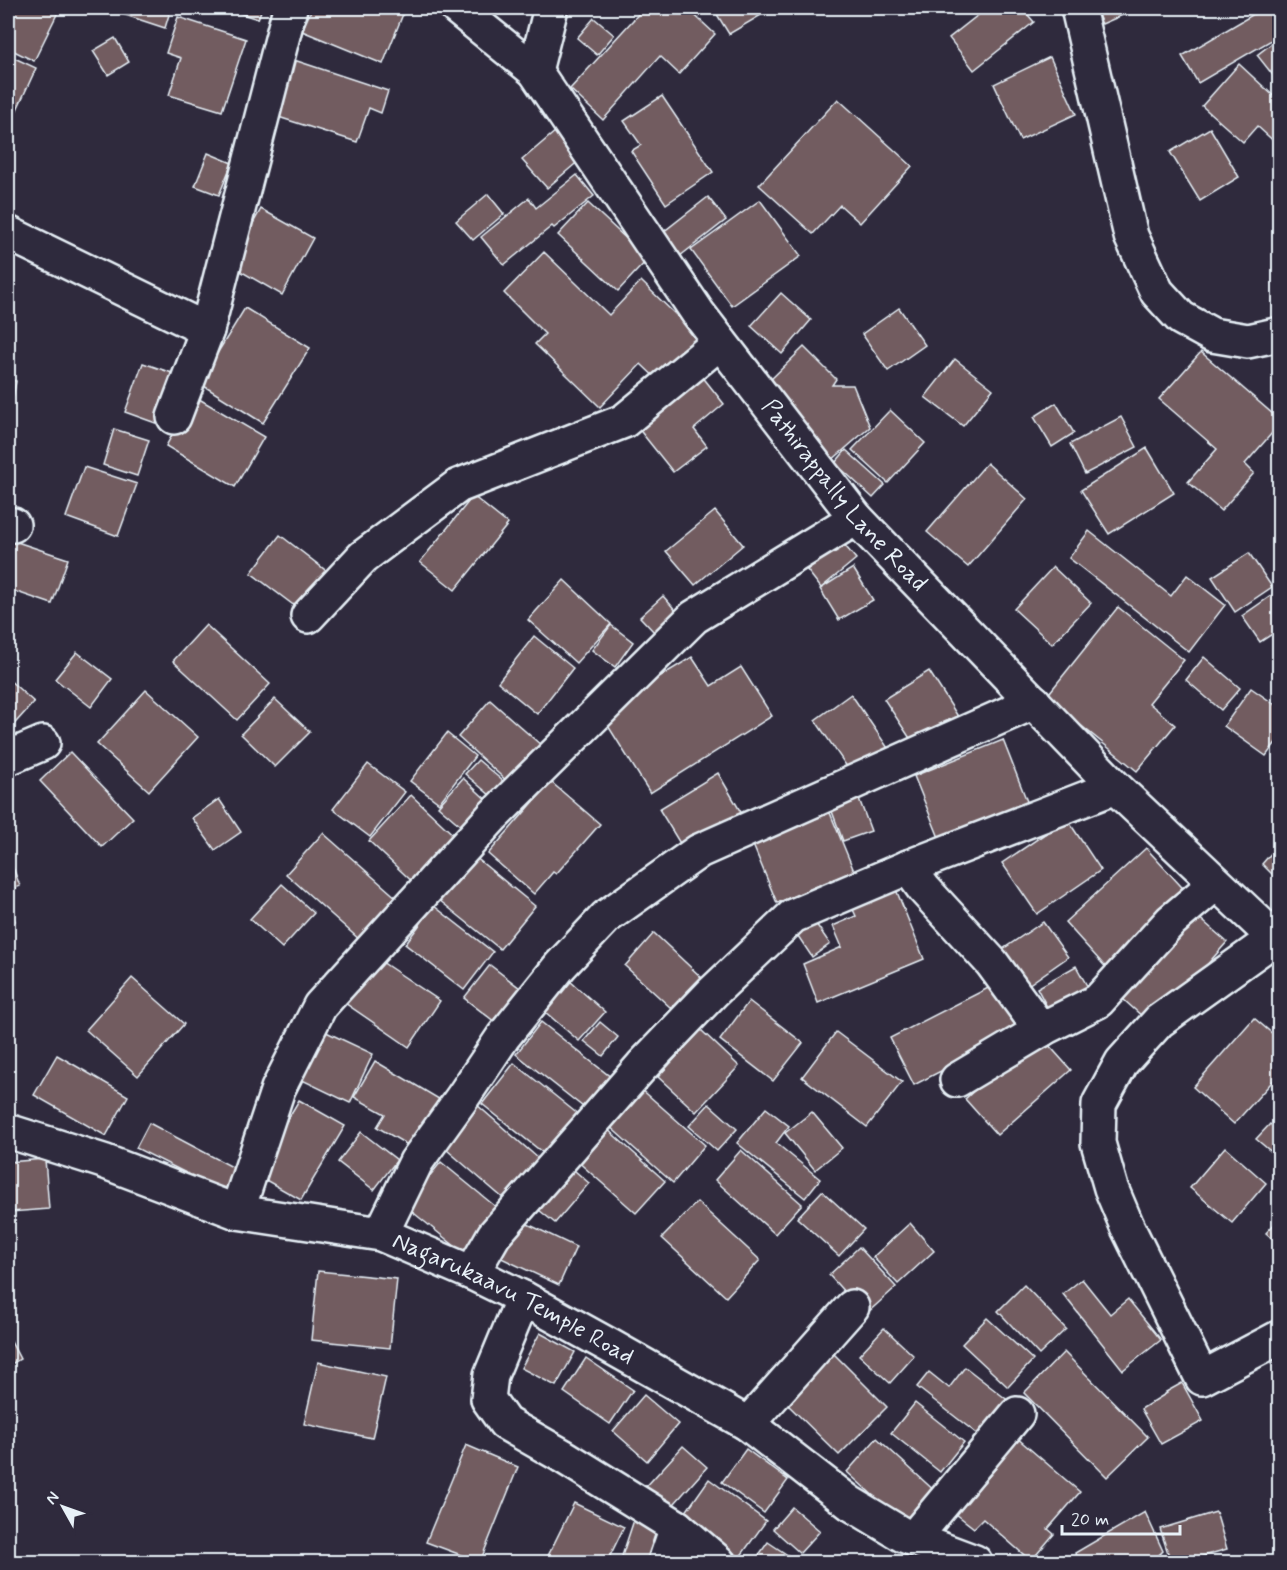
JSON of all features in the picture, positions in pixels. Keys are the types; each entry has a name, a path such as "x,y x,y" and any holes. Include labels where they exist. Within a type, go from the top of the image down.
{"street":[{"path":"174,417 207,330 290,8"},
{"name":"Pathirappally Lane Road","path":"457,8 535,71 692,304 856,518 1115,787 1277,940"},
{"path":"535,71 551,8"},
{"path":"1077,8 1131,236 1157,292 1182,318 1212,335 1248,341 1280,334"},
{"path":"8,233 207,330"},
{"path":"308,616 363,557 458,486 624,421 720,342"},
{"path":"237,1212 278,1089 320,1006 493,816 694,616 856,518"},
{"path":"381,1234 416,1162 502,1037 560,966 606,917 699,851 1034,702"},
{"path":"8,758 43,743"},
{"path":"472,1273 494,1235 642,1065 712,993 793,916 908,867 1115,787"},
{"path":"908,867 924,889 992,963 1041,1030"},
{"path":"957,1080 1041,1030 1098,1001 1171,921 1216,883"},
{"path":"1277,940 1159,1021 1122,1062 1099,1104 1098,1143 1111,1188 1127,1226 1202,1378 1280,1337"},
{"name":"Nagarukaavu Temple Road","path":"8,1131 103,1161 237,1212 381,1234 472,1273 523,1298 747,1424 850,1503 903,1535 975,1563"},
{"path":"523,1298 491,1375 488,1399 505,1424 561,1455 677,1527 718,1563"},
{"path":"747,1424 852,1307"},
{"path":"913,1539 1017,1414"},
{"path":"664,1563 677,1527"}],"building":[{"path":"8,8 60,8 34,61 8,48"},
{"path":"104,8 171,8 165,28"},
{"path":"223,8 262,8 258,19"},
{"path":"312,8 387,8 403,14 383,64 302,31"},
{"path":"515,8 529,8 524,14"},
{"path":"644,8 687,8 715,34 679,74 660,56 603,120 570,89"},
{"path":"713,8 773,8 729,34"},
{"path":"987,8 1022,8 1034,22 974,70 949,38"},
{"path":"1095,8 1131,8 1132,11 1102,24"},
{"path":"1264,8 1280,8 1280,35 1198,83 1182,56"},
{"path":"178,17 246,39 222,111 169,95 181,58 166,53"},
{"path":"594,18 614,35 597,55 577,38"},
{"path":"1280,37 1280,84 1257,55"},
{"path":"115,38 129,62 108,75 93,51"},
{"path":"8,55 36,68 15,114 8,110"},
{"path":"1050,57 1076,114 1020,140 994,84"},
{"path":"291,59 388,91 381,113 369,108 357,142 272,115"},
{"path":"1239,64 1280,102 1280,143 1278,145 1257,126 1243,142 1202,106"},
{"path":"662,96 713,172 666,204 631,151 641,145 624,121"},
{"path":"838,99 912,166 860,223 840,205 813,234 759,185"},
{"path":"563,125 588,153 547,188 522,160"},
{"path":"1210,128 1239,177 1200,201 1170,152"},
{"path":"208,153 232,163 219,195 195,186"},
{"path":"577,175 594,196 504,265 481,237 529,198 536,208"},
{"path":"488,194 504,214 473,240 456,221"},
{"path":"708,197 726,220 680,256 662,233"},
{"path":"760,200 801,256 732,306 691,250"},
{"path":"588,203 648,259 618,291 558,235"},
{"path":"261,209 313,238 282,295 230,265"},
{"path":"544,252 609,315 641,281 703,341 661,383 641,364 600,407 535,344 545,334 504,293"},
{"path":"781,293 811,320 782,354 751,326"},
{"path":"245,308 310,348 263,423 199,383"},
{"path":"899,308 925,345 888,371 862,334"},
{"path":"804,347 836,379 832,385 853,385 870,427 831,461 765,385"},
{"path":"1201,352 1280,420 1280,424 1245,464 1254,473 1221,511 1188,482 1217,449 1159,399"},
{"path":"955,359 993,389 963,426 925,397"},
{"path":"143,363 181,376 164,426 125,412"},
{"path":"698,371 724,404 694,429 707,446 673,472 634,423"},
{"path":"8,379 16,381 8,426"},
{"path":"194,396 264,437 235,487 166,446"},
{"path":"1056,403 1074,433 1052,447 1034,417"},
{"path":"890,410 925,443 888,483 852,450"},
{"path":"1121,417 1137,447 1085,474 1070,444"},
{"path":"114,429 149,440 137,476 103,465"},
{"path":"1147,448 1174,493 1109,534 1081,490"},
{"path":"846,450 885,485 873,498 835,463"},
{"path":"987,463 1027,499 968,567 927,532"},
{"path":"84,467 137,484 118,536 66,517"},
{"path":"473,496 508,524 455,590 420,562"},
{"path":"715,511 743,545 695,585 666,551"},
{"path":"1089,531 1171,596 1187,575 1225,605 1189,652 1069,558"},
{"path":"280,535 329,573 300,610 251,573"},
{"path":"8,539 68,559 52,604 8,589"},
{"path":"842,542 856,559 821,588 807,570"},
{"path":"1249,553 1272,587 1235,612 1212,577"},
{"path":"1053,567 1091,603 1052,644 1014,609"},
{"path":"853,568 873,600 839,620 820,589"},
{"path":"564,580 611,624 576,663 528,620"},
{"path":"1278,591 1280,594 1280,629 1260,642 1242,616"},
{"path":"663,596 678,613 655,633 640,617"},
{"path":"1118,607 1184,660 1149,703 1175,725 1137,771 1046,697"},
{"path":"206,625 270,684 237,720 173,661"},
{"path":"611,625 633,642 615,667 592,650"},
{"path":"534,636 573,668 537,714 498,682"},
{"path":"77,652 112,679 91,707 55,679"},
{"path":"692,657 711,686 741,667 772,716 650,793 600,713"},
{"path":"1204,657 1240,688 1221,710 1186,680"},
{"path":"929,671 959,718 915,746 884,699"},
{"path":"8,679 34,702 8,731"},
{"path":"1251,688 1280,708 1280,737 1266,756 1224,726"},
{"path":"146,690 198,737 149,791 97,744"},
{"path":"851,694 892,754 856,780 815,720"},
{"path":"275,699 310,732 275,767 241,734"},
{"path":"490,700 542,746 509,783 458,737"},
{"path":"447,733 475,756 439,803 410,781"},
{"path":"1003,740 1030,809 942,845 914,776"},
{"path":"70,752 133,818 102,847 40,781"},
{"path":"478,760 510,787 497,801 465,774"},
{"path":"368,764 405,792 370,837 333,809"},
{"path":"718,773 742,814 684,850 659,809"},
{"path":"463,778 493,806 469,833 438,806"},
{"path":"551,782 600,824 556,874 553,872 534,894 488,854"},
{"path":"411,795 460,841 418,887 369,841"},
{"path":"858,796 871,831 843,841 830,806"},
{"path":"219,799 241,832 215,850 192,818"},
{"path":"828,808 854,871 777,903 751,840"},
{"path":"1067,819 1101,870 1037,914 1002,863"},
{"path":"323,833 407,907 370,949 286,874"},
{"path":"1280,843 1280,882 1262,864"},
{"path":"1146,848 1191,897 1110,972 1065,922"},
{"path":"469,852 535,906 500,949 434,896"},
{"path":"12,865 20,886 8,891 8,867"},
{"path":"893,882 924,959 818,1003 803,964 842,947 833,926 856,916 849,901"},
{"path":"282,884 314,913 282,948 250,919"},
{"path":"8,901 15,921 8,924"},
{"path":"434,906 493,952 464,990 405,944"},
{"path":"1189,909 1227,942 1153,1026 1115,992"},
{"path":"812,918 830,944 812,957 794,930"},
{"path":"1043,922 1068,957 1028,985 1003,949"},
{"path":"654,933 701,977 671,1008 625,966"},
{"path":"376,958 440,1001 409,1047 345,1003"},
{"path":"490,965 529,995 504,1029 464,998"},
{"path":"1076,966 1091,993 1052,1016 1037,988"},
{"path":"132,978 184,1024 138,1076 86,1030"},
{"path":"570,981 605,1012 579,1041 544,1011"},
{"path":"1000,982 1024,1028 914,1085 890,1038"},
{"path":"8,985 15,1002 8,1006"},
{"path":"749,1001 803,1043 773,1081 720,1040"},
{"path":"1254,1018 1280,1040 1280,1073 1234,1124 1193,1087"},
{"path":"541,1022 617,1082 592,1114 516,1054"},
{"path":"600,1022 618,1037 603,1056 584,1041"},
{"path":"701,1030 739,1066 696,1112 658,1077"},
{"path":"324,1031 373,1054 350,1103 300,1079"},
{"path":"836,1032 902,1082 867,1127 802,1077"},
{"path":"1038,1033 1071,1070 997,1135 965,1099"},
{"path":"57,1055 128,1096 106,1136 34,1095"},
{"path":"375,1061 439,1099 411,1147 377,1127 385,1114 354,1097"},
{"path":"514,1063 584,1119 552,1160 482,1104"},
{"path":"640,1088 705,1145 673,1183 608,1125"},
{"path":"299,1100 345,1126 301,1200 255,1174"},
{"path":"476,1104 546,1165 511,1205 440,1144"},
{"path":"709,1104 737,1129 717,1151 689,1126"},
{"path":"766,1108 789,1126 776,1143 820,1179 805,1198 737,1143"},
{"path":"812,1112 842,1148 815,1170 785,1133"},
{"path":"149,1123 240,1171 228,1194 136,1148"},
{"path":"1270,1124 1280,1132 1280,1159 1256,1139"},
{"path":"605,1127 665,1181 636,1213 576,1160"},
{"path":"361,1132 397,1160 374,1190 338,1162"},
{"path":"1225,1147 1266,1183 1232,1223 1190,1188"},
{"path":"741,1150 802,1204 775,1234 715,1180"},
{"path":"45,1159 49,1209 10,1212 8,1162"},
{"path":"441,1162 501,1211 466,1255 405,1206"},
{"path":"568,1165 589,1183 555,1223 534,1206"},
{"path":"822,1191 864,1229 839,1256 797,1218"},
{"path":"697,1202 760,1260 726,1297 662,1238"},
{"path":"515,1218 576,1247 559,1285 497,1256"},
{"path":"1280,1218 1280,1245 1266,1233"},
{"path":"910,1223 934,1251 898,1284 873,1257"},
{"path":"859,1247 896,1287 865,1315 829,1275"},
{"path":"318,1271 397,1279 390,1348 311,1340"},
{"path":"1082,1279 1110,1314 1128,1299 1161,1340 1123,1370 1063,1294"},
{"path":"1024,1285 1066,1329 1039,1355 998,1311"},
{"path":"987,1318 1033,1360 1008,1387 962,1344"},
{"path":"884,1328 914,1356 890,1383 859,1355"},
{"path":"540,1333 575,1352 556,1386 521,1368"},
{"path":"8,1336 20,1359 8,1366"},
{"path":"1064,1352 1148,1437 1107,1477 1024,1393"},
{"path":"833,1353 887,1407 839,1455 785,1402"},
{"path":"586,1358 633,1390 610,1424 564,1392"},
{"path":"318,1362 386,1377 372,1438 304,1424"},
{"path":"965,1367 1014,1405 985,1440 917,1387 929,1372 949,1388"},
{"path":"1182,1383 1203,1421 1161,1444 1141,1409"},
{"path":"644,1395 678,1424 647,1461 613,1431"},
{"path":"915,1403 964,1442 940,1472 891,1433"},
{"path":"1016,1437 1080,1492 1048,1529 1054,1534 1031,1561 983,1519 974,1528 956,1514 996,1468 992,1464"},
{"path":"877,1438 938,1494 908,1527 847,1472"},
{"path":"466,1445 518,1467 480,1562 426,1542"},
{"path":"683,1446 707,1467 667,1512 643,1490"},
{"path":"746,1449 788,1480 764,1513 722,1482"},
{"path":"709,1479 766,1521 740,1557 683,1516"},
{"path":"574,1503 624,1527 607,1562 545,1562"},
{"path":"792,1507 820,1531 800,1553 773,1529"},
{"path":"1145,1512 1163,1551 1156,1558 1158,1562 1082,1562 1075,1553"},
{"path":"1216,1512 1227,1549 1183,1562 1171,1562 1160,1529"},
{"path":"635,1517 664,1528 651,1562 620,1562"},
{"path":"768,1542 798,1562 754,1562"}]}
